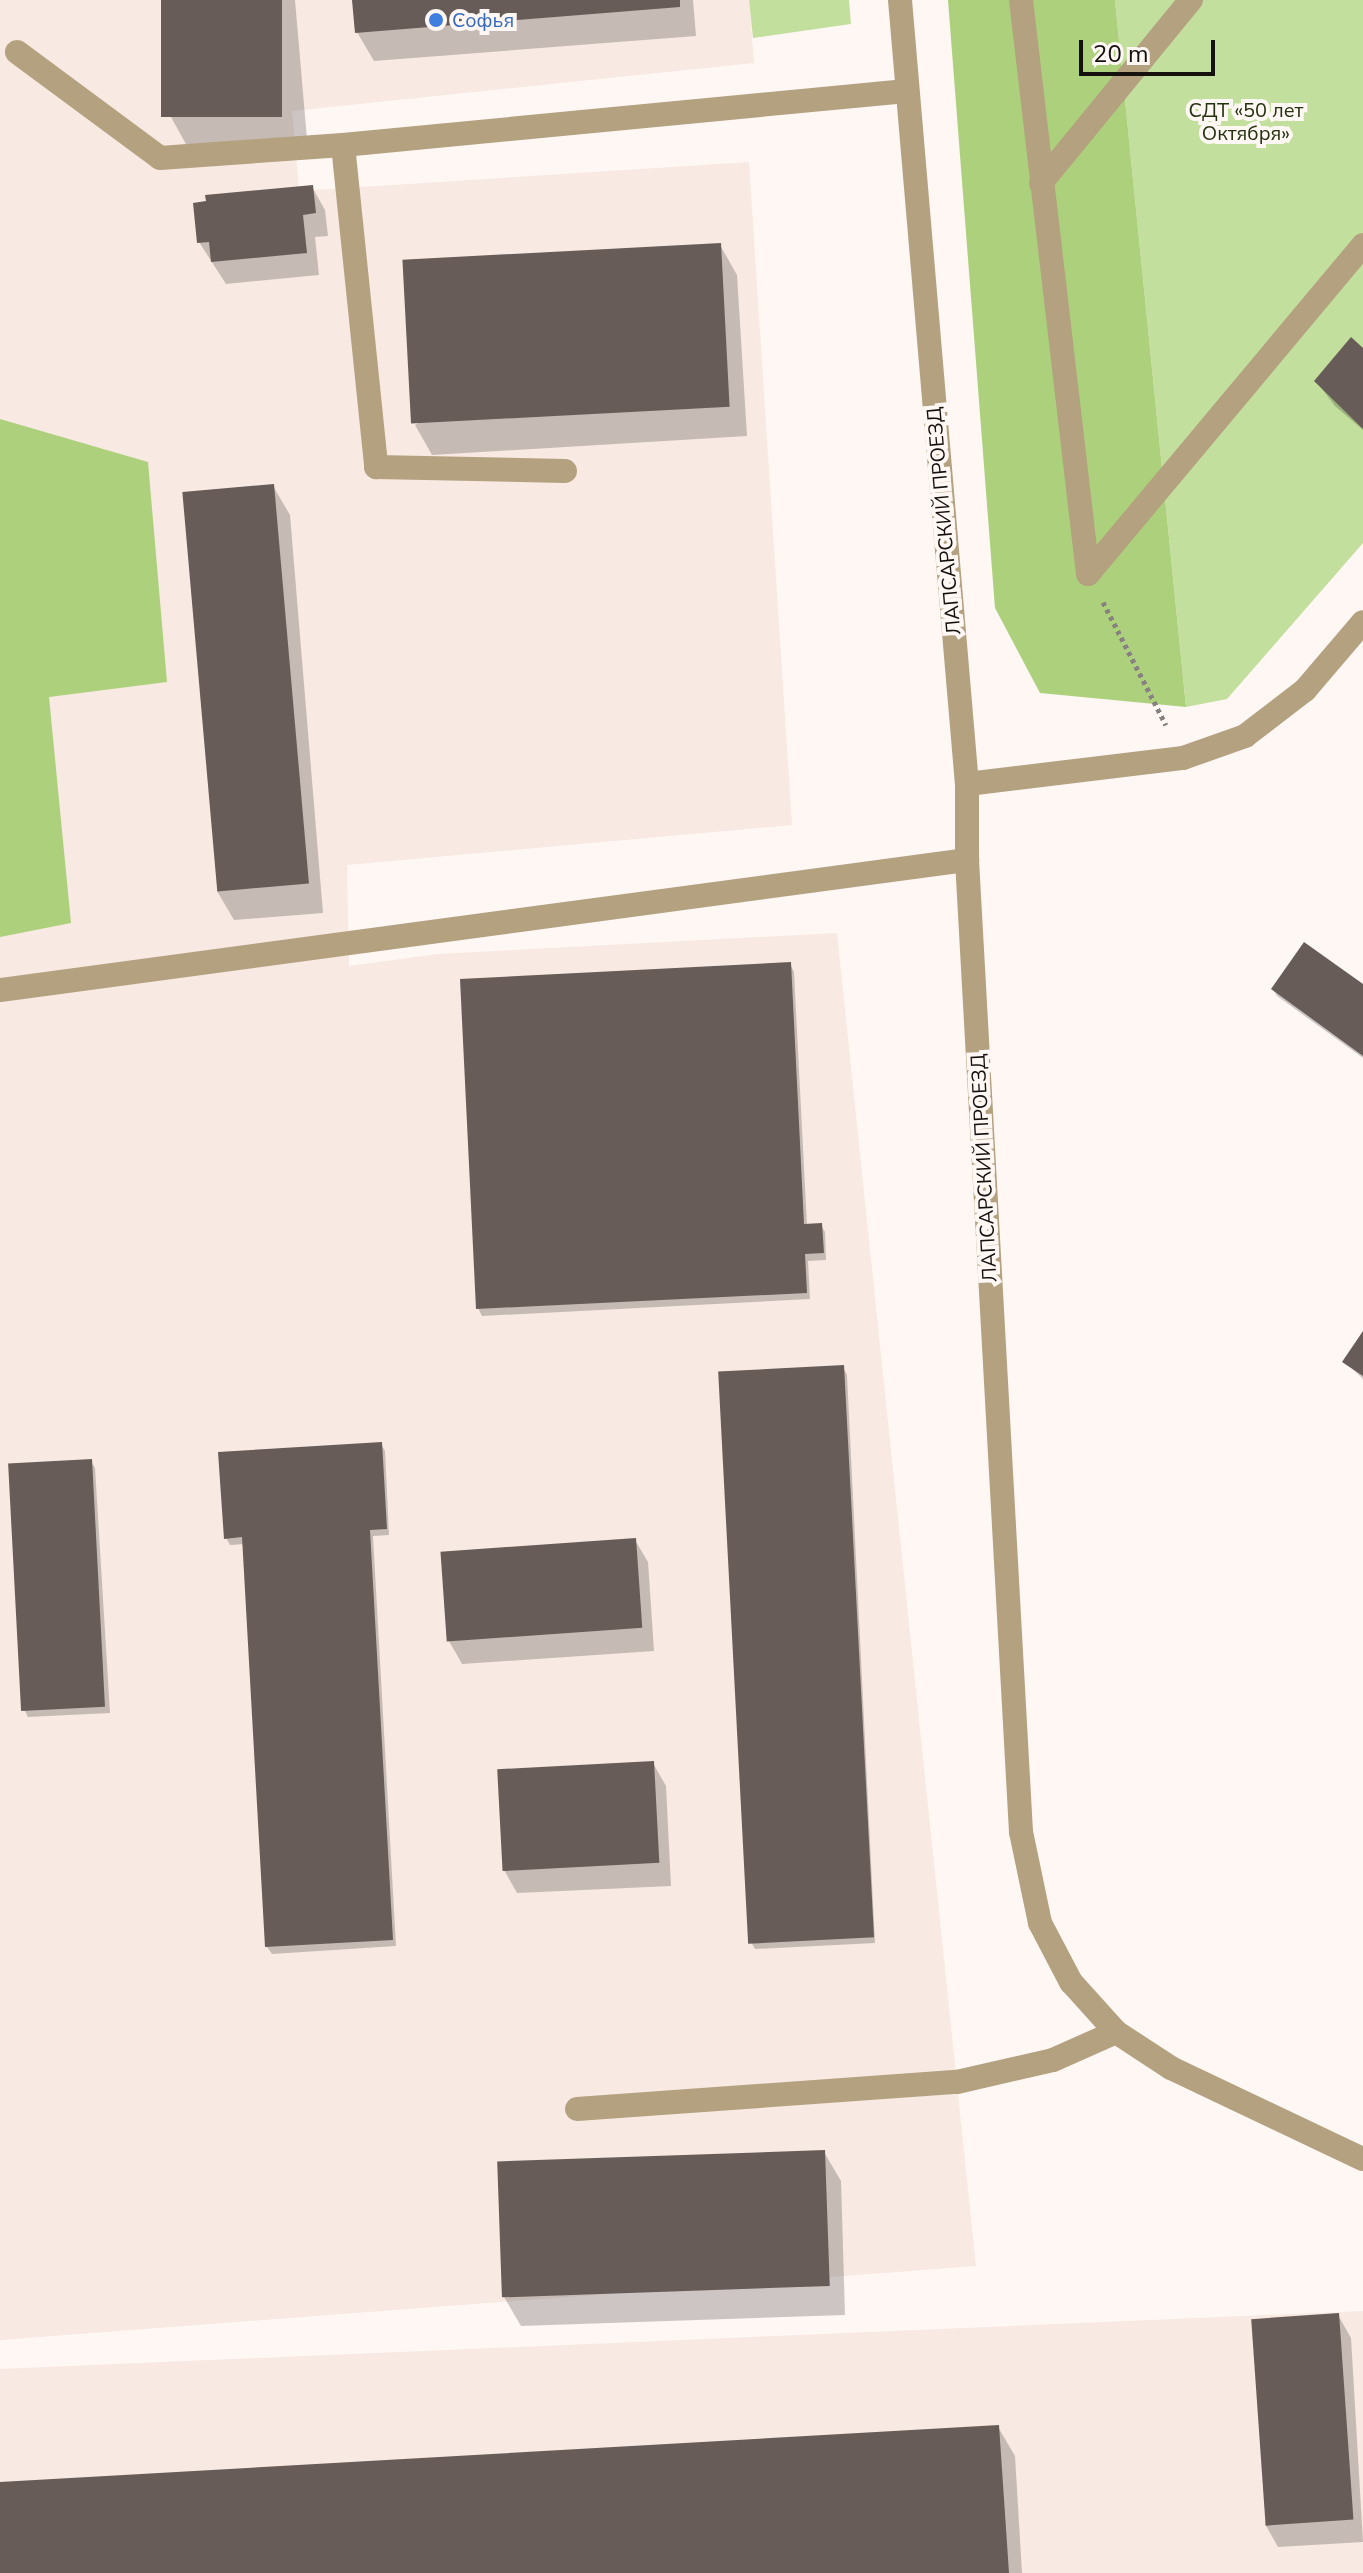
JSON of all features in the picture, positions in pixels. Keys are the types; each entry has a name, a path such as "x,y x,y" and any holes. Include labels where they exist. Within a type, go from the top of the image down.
{"street":[{"name":"ЛАПСАРСКИЙ ПРОЕЗД","path":"900,0 967,784 967,860 1021,1832 1040,1923 1071,1982 1116,2032 1171,2068 1363,2159"},
{"path":"1021,0 1088,574"},
{"path":"1041,183 1191,0"},
{"path":"17,52 160,158 343,145 906,91"},
{"path":"343,145 376,467 565,471"},
{"path":"1088,574 1363,245"},
{"path":"967,784 1183,758 1245,736 1305,690 1363,622"},
{"path":"0,990 967,860"},
{"path":"577,2109 957,2082 1053,2060 1116,2032"}],"path":[{"path":"1088,574 1183,758"}],"shaded area":[{"path":"0,0 749,0 754,63 292,111 299,191 749,162 792,825 347,865 349,966 438,954 837,933 976,2266 0,2340"},
{"path":"1363,2311 1363,2573 0,2573 0,2369"}],"green space":[{"path":"749,0 849,0 851,24 753,38"},
{"path":"948,0 1115,0 1186,707 1040,693 995,608"},
{"name":"СДТ «50 лет Октября»","path":"1115,0 1363,0 1363,543 1227,699 1186,707"},
{"path":"0,419 148,462 167,682 49,697 71,923 0,937"}],"building":[{"path":"161,0 282,0 282,117 161,117"},
{"name":"Софья","path":"352,0 680,0 680,7 355,33"},
{"path":"313,185 316,213 303,215 307,253 211,262 209,242 197,243 193,203 206,201 205,195"},
{"path":"721,243 730,407 411,423 402,260"},
{"path":"1351,337 1363,348 1363,429 1314,381"},
{"path":"274,484 309,883 217,891 182,492"},
{"path":"1304,942 1363,984 1363,1056 1271,989"},
{"path":"791,962 804,1224 822,1223 824,1253 805,1254 807,1293 476,1309 460,979"},
{"path":"1363,1331 1363,1376 1342,1362"},
{"path":"844,1365 874,1937 748,1944 718,1372"},
{"path":"382,1442 387,1529 370,1530 393,1940 265,1947 242,1537 224,1539 218,1452"},
{"path":"92,1459 105,1707 21,1711 8,1463"},
{"path":"636,1538 642,1628 447,1641 440,1552"},
{"path":"654,1761 659,1863 503,1871 497,1769"},
{"path":"825,2150 830,2286 502,2297 497,2161"},
{"path":"1339,2313 1353,2519 1266,2526 1251,2319"},
{"path":"999,2425 1009,2573 0,2573 0,2482"}],"place":[{"name":"Софья","path":"436,20"}]}
